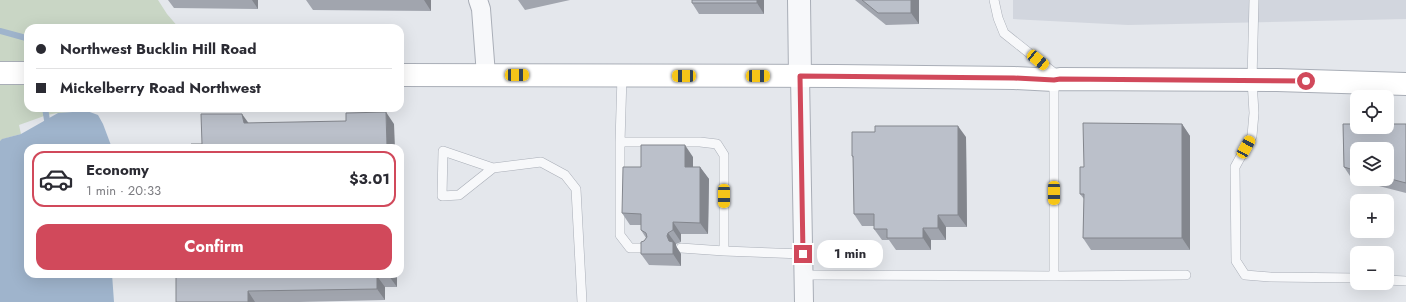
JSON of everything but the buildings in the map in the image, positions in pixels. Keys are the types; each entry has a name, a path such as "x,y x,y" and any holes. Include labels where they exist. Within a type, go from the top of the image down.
{"main road":[{"path":"0,73 24,73"},
{"path":"404,75 800,76 1252,80 1406,84"}],"street":[{"path":"478,0 481,9 486,75"},
{"path":"798,0 804,302"}],"lane":[{"path":"994,0 998,18 1004,33 1057,79 1054,276"},
{"path":"1254,0 1252,80 1254,113 1252,136 1235,167 1236,261 1245,275 1270,278 1350,278"},
{"path":"622,76 620,235 630,248 649,248"},
{"path":"620,142 700,142 717,144 724,155 724,251"},
{"path":"493,168 459,195 442,196 443,151 493,168 541,162 565,175 576,189 582,302"},
{"path":"681,248 803,254"},
{"path":"804,276 1186,275"},
{"path":"1394,280 1406,281"}],"shaded area":[{"path":"1013,0 1406,0 1406,19 1128,25 1013,19"}],"green space":[{"path":"0,0 158,0 176,24 24,24 24,112 72,112 47,115 19,125 21,134 0,141"}],"water":[{"path":"90,112 98,115 110,144 24,144 24,278 112,278 114,302 0,302 0,141 2,139 21,134 58,113"}],"waterway":[{"path":"0,31 24,37"},
{"path":"46,112 47,120"}],"route":[{"path":"803,254 800,76 1014,78 1054,80 1306,81"}]}
